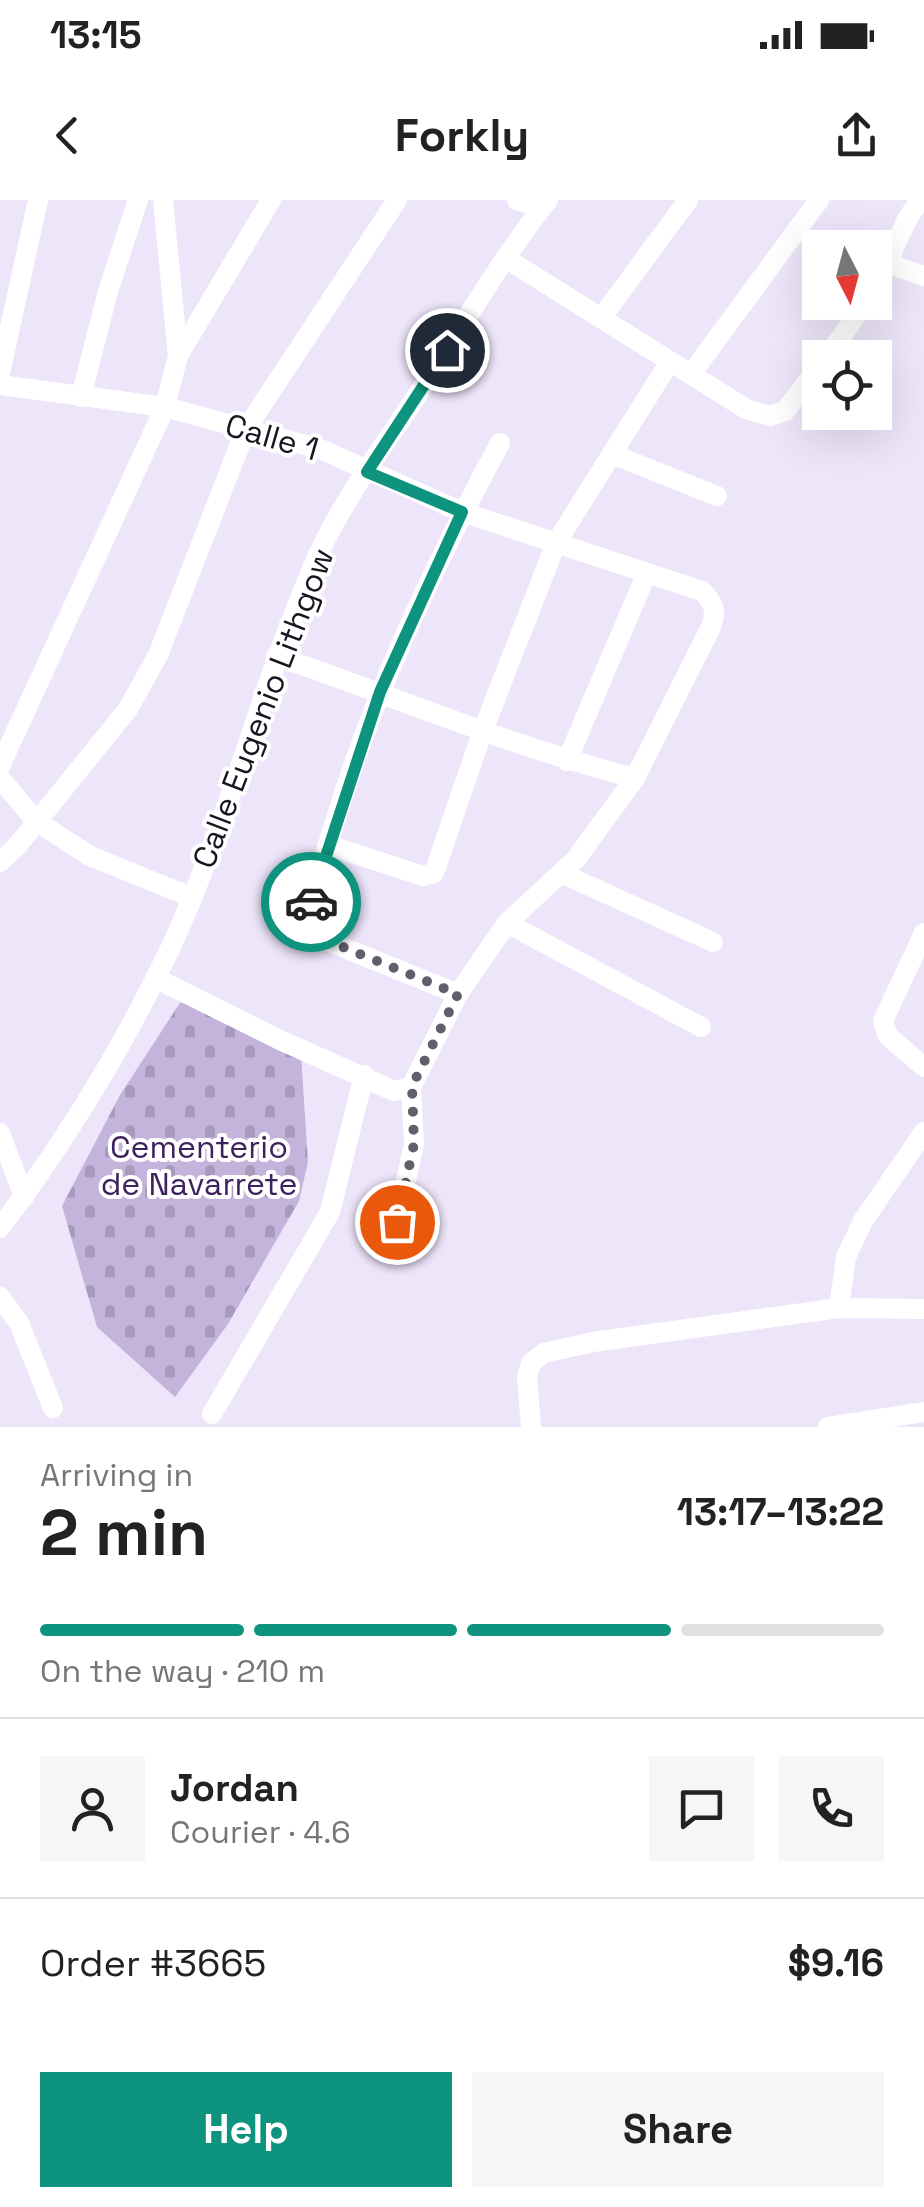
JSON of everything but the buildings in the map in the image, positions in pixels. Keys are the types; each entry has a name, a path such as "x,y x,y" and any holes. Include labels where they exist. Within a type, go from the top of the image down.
{"street":[{"path":"0,372 38,200"},
{"path":"81,397 108,291 138,200"},
{"path":"163,200 178,356"},
{"path":"0,766 165,407 178,356 271,200"},
{"path":"0,862 128,709 158,655 246,428 396,200"},
{"path":"517,200 545,204"},
{"path":"602,317 688,200"},
{"path":"691,374 818,200"},
{"path":"892,259 912,209 921,200"},
{"name":"Calle Eugenio Lithgow","path":"0,1228 24,1197 112,1057 155,978 192,897 276,656 320,551 367,472 545,204"},
{"path":"507,258 746,409 770,416 785,412 802,390"},
{"path":"892,265 924,276"},
{"path":"328,845 423,876 434,873 482,732 556,543 669,362"},
{"name":"Calle 1","path":"0,385 165,407 246,428 320,450 462,512 702,591 710,598 714,618 635,778"},
{"path":"458,994 306,932 304,925 380,692 462,512 500,443"},
{"path":"612,454 717,496"},
{"path":"567,761 646,575"},
{"path":"276,656 567,761 635,778 563,874 507,923 458,994 412,1086 414,1144 397,1222"},
{"path":"0,778 36,821 90,856 192,897"},
{"path":"563,874 714,942"},
{"path":"507,923 701,1027"},
{"path":"924,933 883,1021 888,1036 924,1067"},
{"path":"155,978 280,1040 394,1090 412,1086"},
{"path":"212,1414 330,1212 364,1076"},
{"path":"840,1308 846,1257 863,1222 924,1132"},
{"path":"0,1133 24,1197"},
{"path":"0,1298 19,1323 53,1408"},
{"path":"532,1427 527,1377 531,1363 544,1353 593,1342 840,1308 924,1309"},
{"path":"828,1427 912,1418"}],"green space":[{"name":"Cementerio de Navarrete","path":"189,989 300,1039 308,1162 299,1201 228,1324 175,1397 97,1327 62,1206 120,1095"}],"way so far":[{"path":"311,902 304,925 306,932 458,994 412,1086 414,1144 397,1222"}],"route":[{"path":"311,902 380,692 462,512 367,472 447,350"}]}
